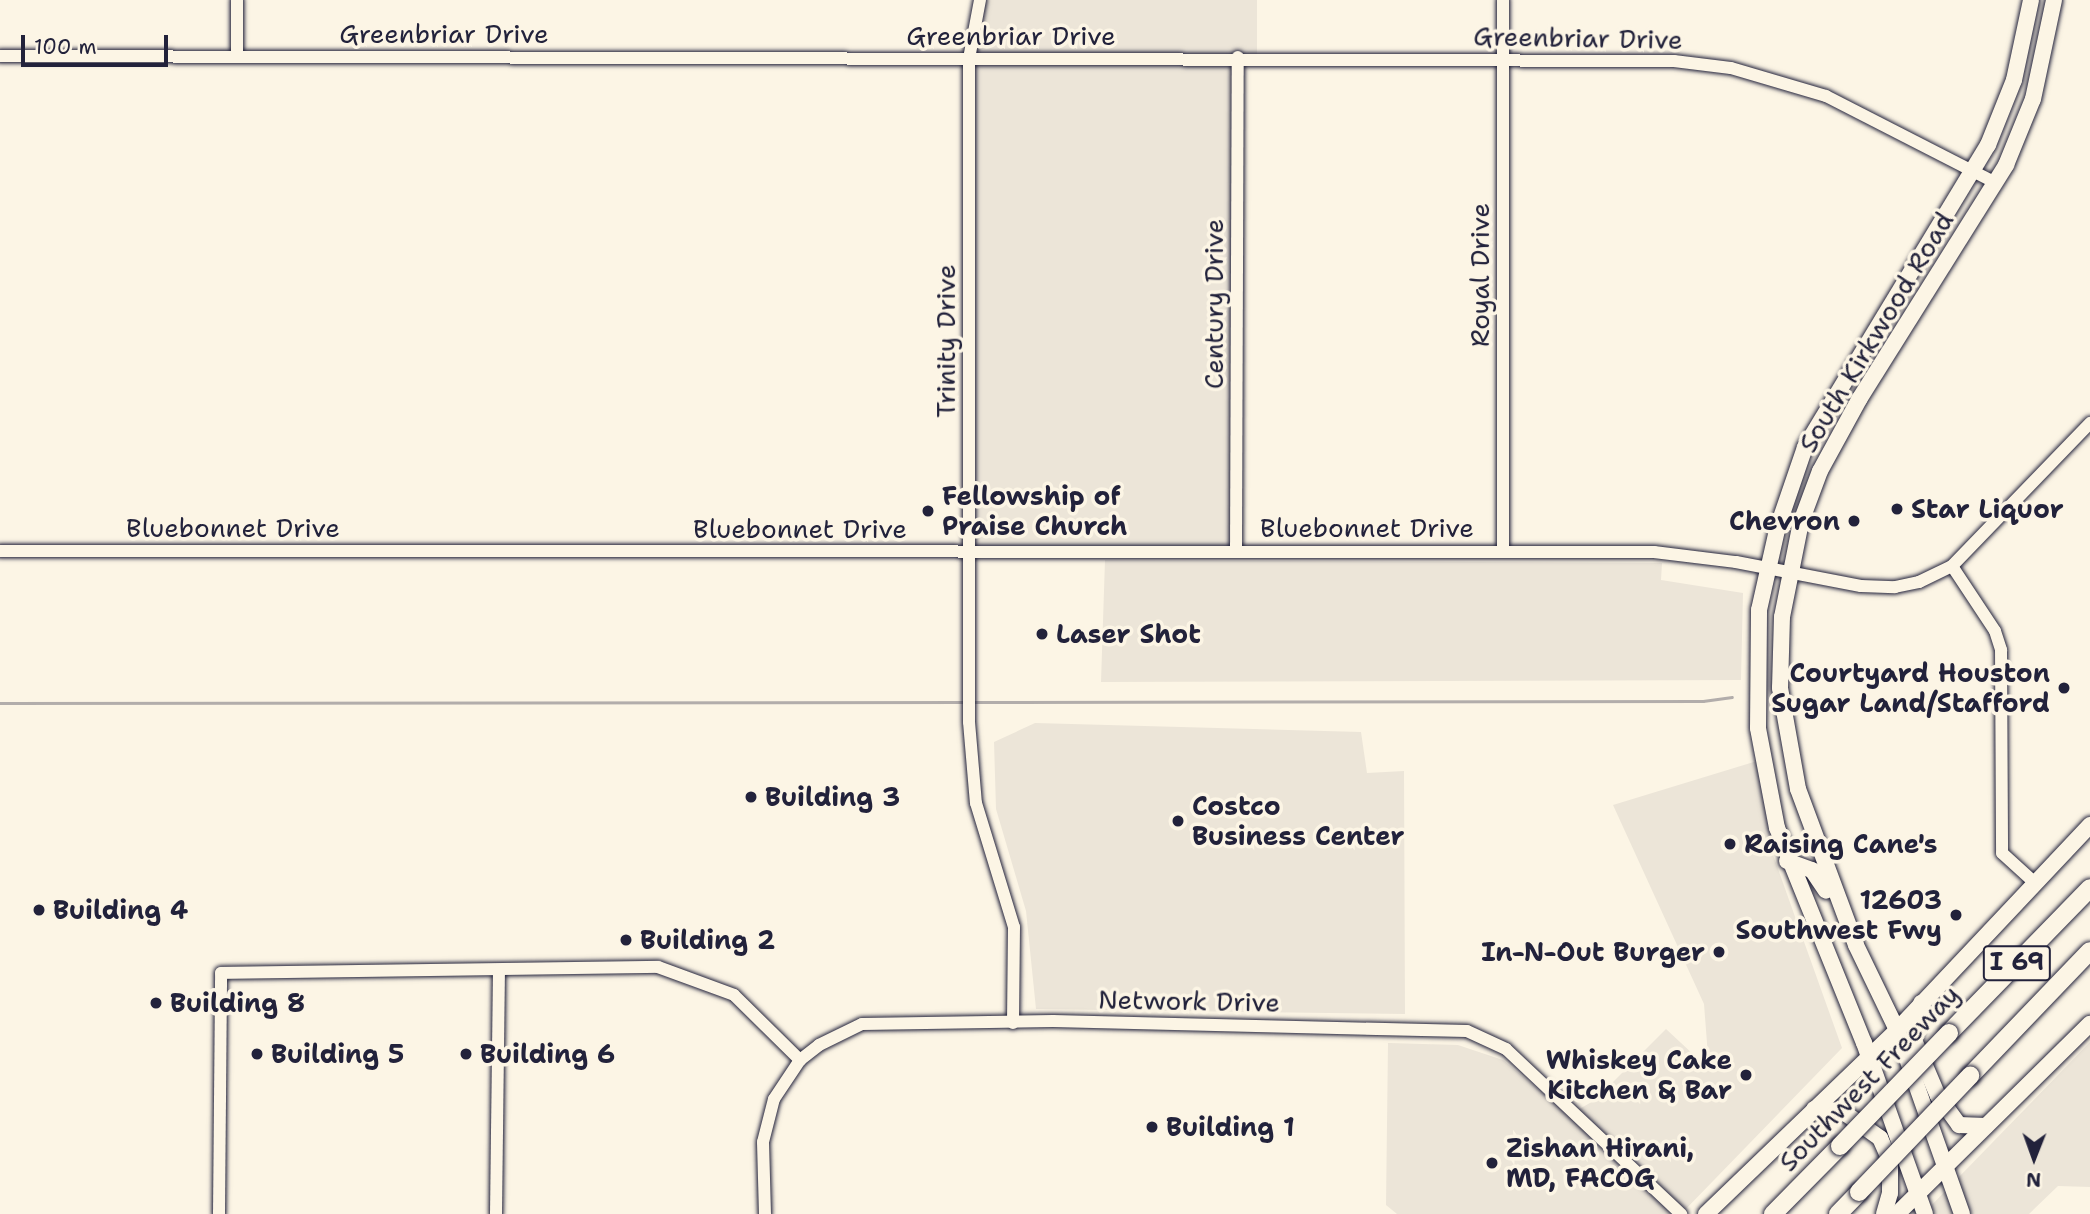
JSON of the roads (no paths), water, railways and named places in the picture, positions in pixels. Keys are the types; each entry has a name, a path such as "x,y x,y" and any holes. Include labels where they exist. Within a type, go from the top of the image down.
{"highway":[{"name":"Southwest Freeway","path":"1773,1214 2090,888"},
{"name":"I 69","path":"1838,1214 2090,951"}],"main road":[{"name":"South Kirkwood Road","path":"1962,1214 1897,1030 1842,911 1798,789 1784,725 1780,658 1789,572 1821,468 1877,371 1996,183 2033,99 2054,0"},
{"name":"South Kirkwood Road","path":"1925,1214 1869,1056 1787,860 1772,809 1755,694 1759,610 1767,567 1801,458 1855,359 1975,172 2014,80 2031,7"},
{"path":"2031,7 2052,18"},
{"path":"1855,359 1877,371"},
{"path":"1801,458 1821,468"},
{"path":"1772,809 1782,816 1794,850 1810,859 1822,858"},
{"path":"1706,1214 1897,1030 2090,825"},
{"path":"1787,860 1812,870 1832,904 1842,911"},
{"path":"1922,1001 1914,1040 1938,1096 1959,1125 1986,1126"},
{"path":"1898,1214 2090,1024"},
{"path":"1814,1109 1842,1111 1880,1138 1890,1160 1890,1193 1884,1214"}],"street":[{"path":"237,0 237,57"},
{"name":"Trinity Drive","path":"980,0 969,59 969,722 976,803 1014,927 1013,1023"},
{"name":"Royal Drive","path":"1503,0 1503,551"},
{"name":"Greenbriar Drive","path":"0,56 969,59 1238,57 1674,61 1731,68 1826,96 1996,183"},
{"name":"Century Drive","path":"1236,551 1238,57"},
{"path":"2035,883 2002,853 2001,650 1994,631 1952,566 2090,423"},
{"name":"Bluebonnet Drive","path":"0,551 1654,552 1767,567 1861,586 1895,587 1919,582 1952,566"},
{"path":"219,1214 221,973 658,967 734,995 800,1060"},
{"path":"496,1214 499,970"},
{"name":"Network Drive","path":"765,1214 763,1142 774,1099 800,1060 819,1045 862,1024 1013,1023 1467,1031 1506,1049 1681,1214"}],"waterway":[{"path":"973,702 1703,701 1732,697"},
{"path":"0,703 966,702"}],"place":[{"name":"Star Liquor","path":"1897,509"},
{"name":"Fellowship of Praise Church","path":"928,511"},
{"name":"Chevron","path":"1854,521"},
{"name":"Laser Shot","path":"1042,634"},
{"name":"Courtyard Houston Sugar Land/Stafford","path":"2064,688"},
{"name":"Building 3","path":"751,797"},
{"name":"Costco Business Center","path":"1178,821"},
{"name":"Raising Cane's","path":"1730,844"},
{"name":"Building 4","path":"39,910"},
{"name":"12603 Southwest Fwy","path":"1956,915"},
{"name":"Building 2","path":"626,940"},
{"name":"In-N-Out Burger","path":"1719,952"},
{"name":"Building 8","path":"156,1003"},
{"name":"Building 5","path":"257,1054"},
{"name":"Building 6","path":"466,1054"},
{"name":"Whiskey Cake Kitchen & Bar","path":"1746,1075"},
{"name":"Building 1","path":"1152,1127"},
{"name":"Zishan Hirani, MD, FACOG","path":"1492,1163"}]}
